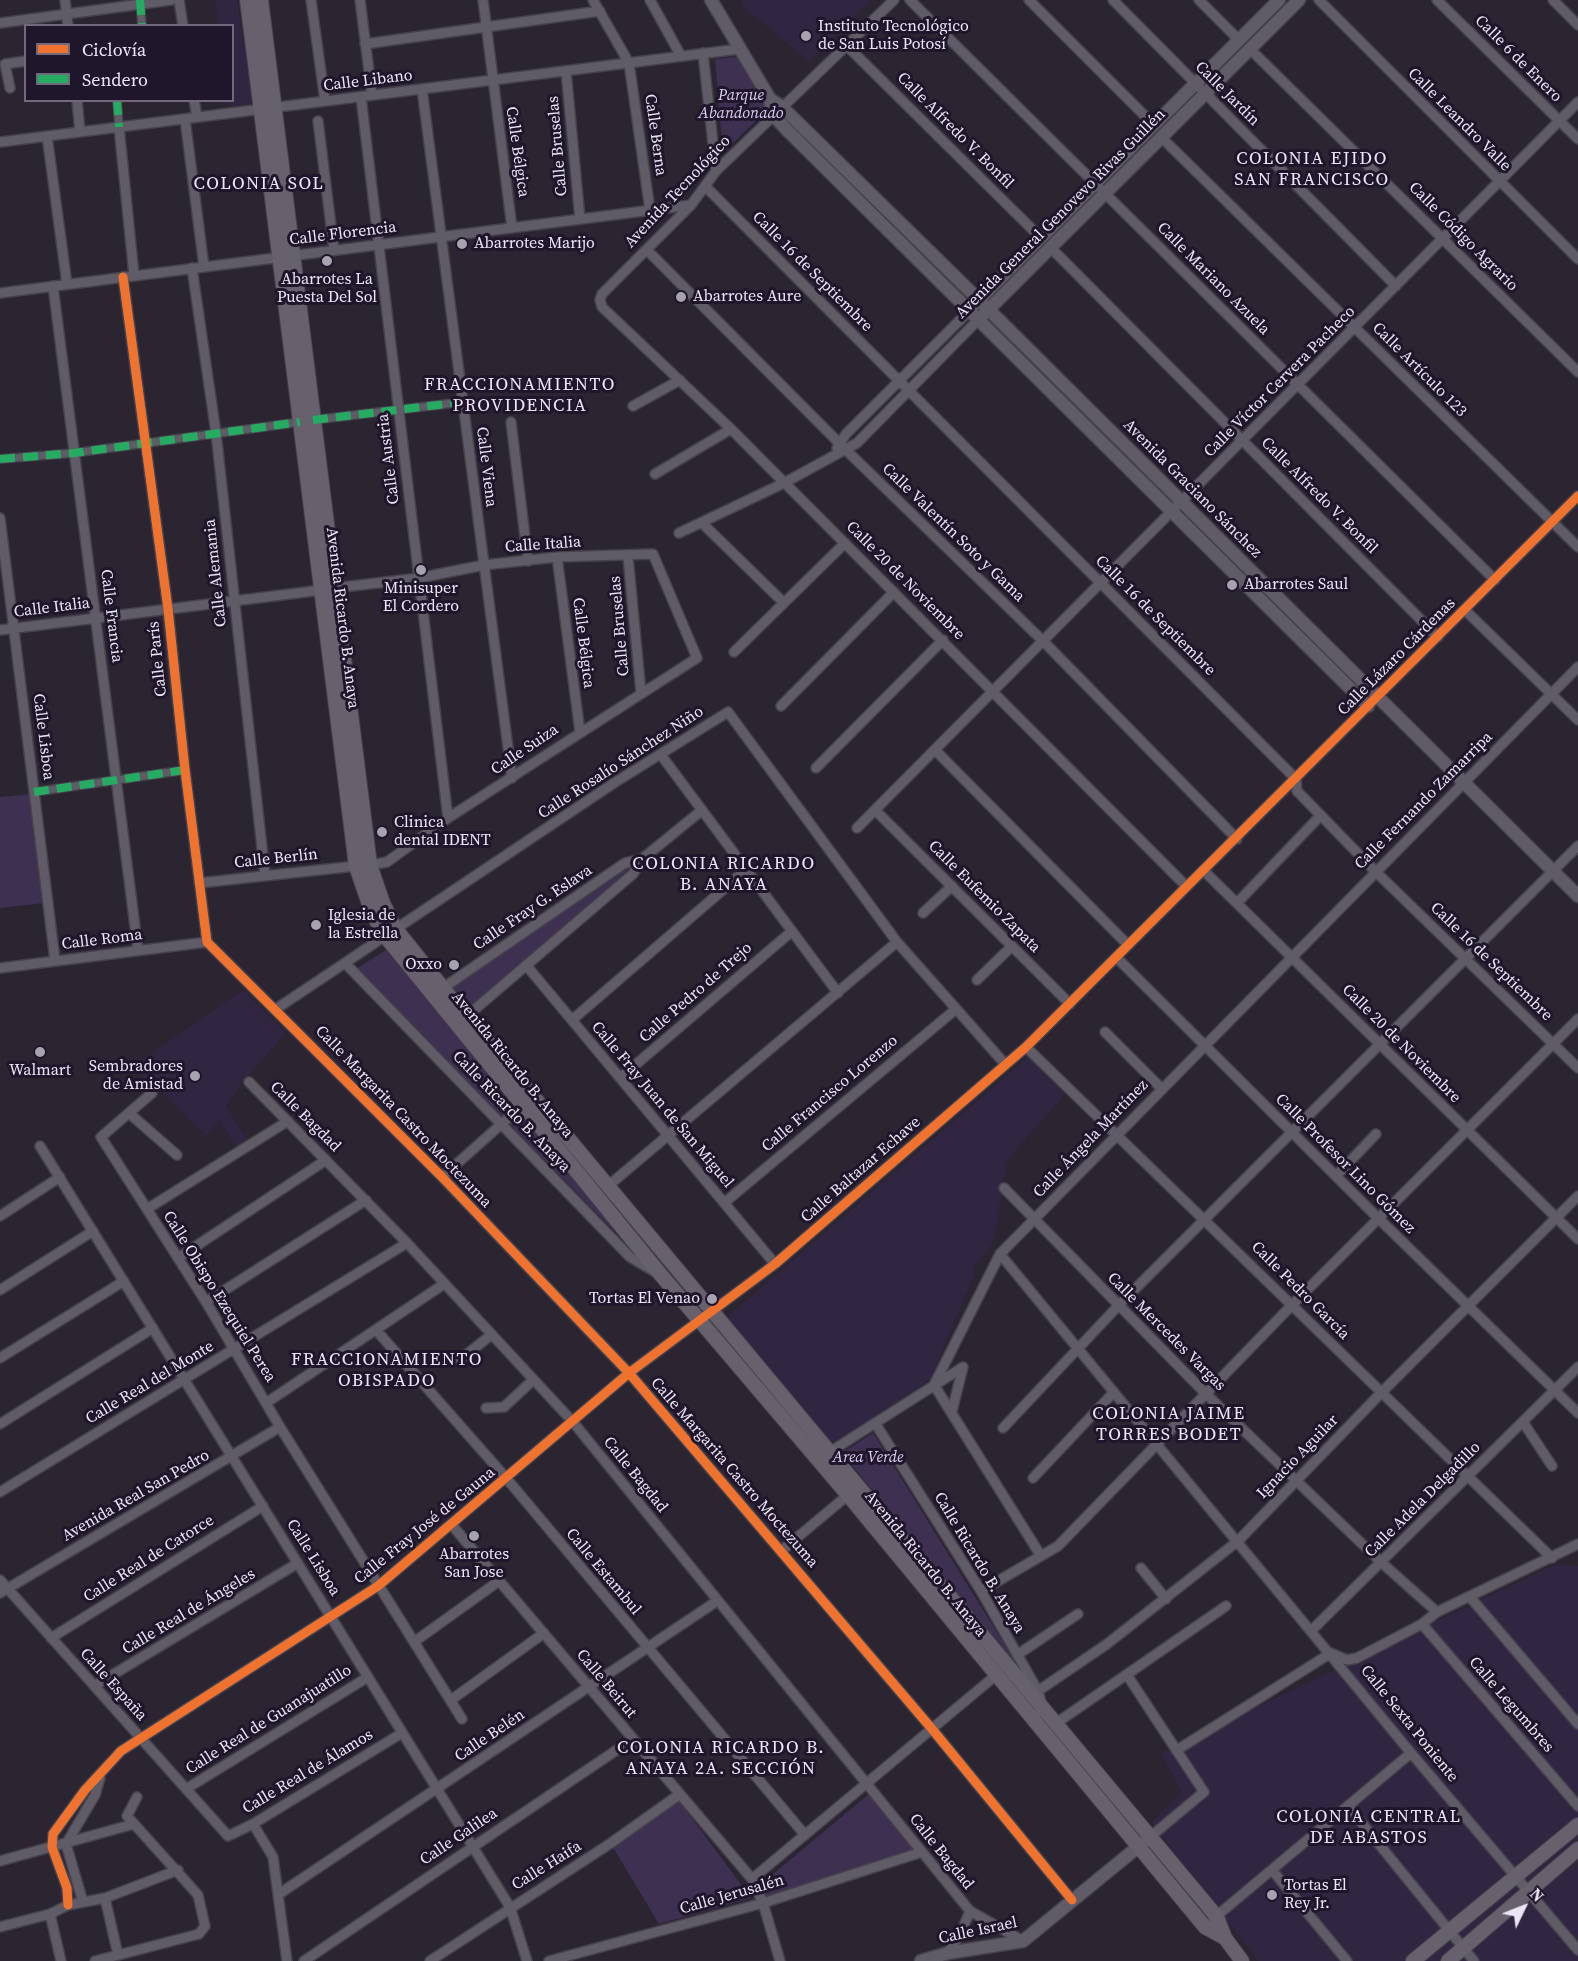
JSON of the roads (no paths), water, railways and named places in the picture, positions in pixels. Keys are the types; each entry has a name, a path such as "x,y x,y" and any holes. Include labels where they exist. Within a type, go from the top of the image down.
{"main road":[{"name":"Avenida Ricardo B. Anaya","path":"247,0 268,108"},
{"name":"Avenida Ricardo B. Anaya","path":"261,0 268,108 363,866 382,903 390,932 529,1100 608,1186 705,1315 1043,1709 1217,1917 1225,1938 1242,1961"},
{"name":"Avenida Ricardo B. Anaya","path":"390,932 467,1016 661,1275 705,1315"},
{"name":"Avenida Ricardo B. Anaya","path":"824,1456 848,1495 995,1676 1204,1927 1225,1938"},
{"path":"1413,1961 1578,1825"},
{"path":"1448,1961 1578,1849"}],"street":[{"path":"65,0 68,24"},
{"path":"0,23 140,2 171,0"},
{"path":"179,0 183,24"},
{"path":"311,0 325,101"},
{"path":"360,0 372,95"},
{"path":"483,0 492,80"},
{"path":"593,0 629,63"},
{"path":"650,0 681,56"},
{"path":"711,0 777,111"},
{"name":"Avenida Tecnológico","path":"600,300 602,294 691,205 716,171 894,0"},
{"name":"Calle Mariano Azuela","path":"910,0 1495,580"},
{"path":"1029,0 1154,125"},
{"name":"Calle Jardín","path":"1113,0 1396,286"},
{"path":"1199,0 1239,40"},
{"name":"Avenida General Genovevo Rivas Guillén","path":"843,446 899,381 1279,0"},
{"name":"Avenida General Genovevo Rivas Guillén","path":"843,446 857,443 1299,0"},
{"name":"Calle Leandro Valle","path":"1319,0 1578,259"},
{"name":"Calle 6 de Enero","path":"1437,0 1578,139"},
{"path":"1553,0 1578,25"},
{"path":"140,2 142,24"},
{"path":"365,44 486,29 600,11"},
{"name":"Calle Alfredo V. Bonfil","path":"847,46 1041,238"},
{"name":"Calle Libano","path":"0,142 739,49"},
{"name":"Calle Código Agrario","path":"1250,49 1578,372"},
{"path":"703,53 716,171"},
{"path":"10,88 6,71 24,62"},
{"name":"Calle Berna","path":"629,63 650,210"},
{"name":"Calle Bruselas","path":"566,71 580,219"},
{"name":"Calle Bélgica","path":"492,80 512,228"},
{"name":"Calle Viena","path":"422,89 512,778"},
{"name":"Calle Austria","path":"361,96 448,818"},
{"path":"77,102 80,132"},
{"path":"117,102 134,276"},
{"path":"194,102 197,117"},
{"name":"Calle Víctor Cervera Pacheco","path":"857,828 1578,102"},
{"name":"Avenida Graciano Sánchez","path":"777,111 884,207 979,300 1368,706"},
{"name":"Avenida Graciano Sánchez","path":"777,111 874,218 1177,508 1378,696 1462,783 1578,896"},
{"path":"184,119 204,267"},
{"path":"318,122 334,250"},
{"path":"47,136 67,284"},
{"name":"Calle Artículo 123","path":"1162,138 1578,547"},
{"name":"Calle 16 de Septiembre","path":"706,187 1296,779 1297,791 1375,871 1578,1068"},
{"name":"Calle Florencia","path":"0,292 691,205"},
{"path":"874,218 884,207"},
{"name":"Calle Alfredo V. Bonfil","path":"1051,248 1438,637"},
{"name":"Calle Valentín Soto y Gama","path":"647,250 1044,642 1237,839"},
{"name":"Calle Alemania","path":"192,268 216,433 266,875"},
{"name":"Calle París","path":"123,277 168,609 185,770 207,942"},
{"name":"Calle Francia","path":"53,286 138,950"},
{"name":"Calle 20 de Noviembre","path":"600,300 602,307 731,429 1186,886"},
{"path":"633,406 680,380"},
{"path":"0,459 74,453 463,402"},
{"path":"511,422 528,561"},
{"path":"655,474 731,429"},
{"path":"679,533 784,483 843,446"},
{"name":"Calle Lázaro Cárdenas","path":"1128,945 1186,886 1237,839 1578,496"},
{"name":"Calle Lisboa","path":"0,518 55,960"},
{"path":"702,523 784,603"},
{"path":"734,652 845,543"},
{"name":"Calle Italia","path":"0,630 419,578 484,565 557,557 628,557 653,554 697,658"},
{"name":"Calle Bélgica","path":"557,557 580,732"},
{"name":"Calle Bruselas","path":"628,557 641,693"},
{"path":"781,706 894,592"},
{"path":"1465,610 1578,720"},
{"path":"816,768 943,640"},
{"name":"Calle Suiza","path":"363,866 387,862 448,818 697,658"},
{"name":"Calle Fernando Zamarripa","path":"1203,1045 1578,667"},
{"name":"Calle Rosalío Sánchez Niño","path":"276,1009 614,783 728,712 897,942 1005,1064"},
{"path":"936,751 1128,945"},
{"path":"661,755 838,993"},
{"path":"34,792 185,770"},
{"name":"Calle Fray G. Eslava","path":"467,1016 633,874 642,859 701,811"},
{"name":"Calle Eufemio Zapata","path":"876,811 1070,1004"},
{"path":"1237,903 1321,815"},
{"path":"1003,1428 1119,1305 1578,846"},
{"name":"Calle Fray G. Eslava","path":"443,988 625,863 642,859"},
{"name":"Calle Berlín","path":"199,883 363,866"},
{"path":"572,1020 747,869"},
{"name":"Calle 20 de Noviembre","path":"1203,870 1578,1239"},
{"path":"923,913 952,886"},
{"name":"Calle Pedro de Trejo","path":"620,1078 791,932"},
{"path":"207,942 276,1009"},
{"name":"Calle Roma","path":"0,968 207,942"},
{"path":"608,1186 897,942"},
{"name":"Calle Baltazar Echave","path":"705,1315 775,1264 1026,1047 1128,945"},
{"path":"977,980 1012,946"},
{"name":"Calle Profesor Lino Gómez","path":"1116,957 1377,1218 1578,1413"},
{"name":"Calle Ricardo B. Anaya","path":"345,963 630,1257 661,1275"},
{"name":"Calle Fray Juan de San Miguel","path":"526,965 775,1264"},
{"name":"Calle Margarita Castro Moctezuma","path":"276,1009 442,1177 629,1373 932,1729 1072,1900"},
{"name":"Calle Francisco Lorenzo","path":"724,1203 956,1009"},
{"path":"981,1591 1058,1546 1377,1218 1578,1019"},
{"path":"1105,1032 1161,1088"},
{"name":"Calle Ángela Martínez","path":"934,1385 1000,1254 1203,1045"},
{"name":"Calle Pedro García","path":"1026,1047 1118,1132 1381,1393 1552,1558"},
{"name":"Calle Bagdad","path":"249,1082 407,1243 573,1422 970,1911 1023,1941"},
{"path":"152,1093 130,1114 177,1155"},
{"path":"442,1177 529,1100"},
{"name":"Calle Obispo Ezequiel Perea","path":"130,1114 101,1137 236,1350 280,1427 462,1719"},
{"path":"147,1209 288,1121"},
{"path":"1336,1176 1376,1134"},
{"name":"Calle Lisboa","path":"40,1146 510,1907 527,1961"},
{"path":"178,1258 327,1160"},
{"path":"0,1215 60,1178"},
{"name":"Calle Mercedes Vargas","path":"1004,1188 1206,1394 1382,1563 1437,1612"},
{"name":"Ignacio Aguilar","path":"1038,1691 1107,1644 1238,1541 1381,1393 1578,1196"},
{"path":"206,1302 366,1200"},
{"path":"0,1290 93,1231"},
{"name":"Calle Real del Monte","path":"0,1491 184,1378 236,1350 407,1243"},
{"name":"Calle Sexta Poniente","path":"1000,1254 1331,1653 1411,1753 1578,1950"},
{"path":"0,1358 124,1281"},
{"path":"267,1403 444,1284"},
{"name":"Calle Fray José de Gauna","path":"101,1776 121,1751 140,1737 378,1586 507,1479 629,1373 705,1315"},
{"path":"0,1424 153,1329"},
{"name":"Calle Estambul","path":"375,1330 507,1479 805,1835"},
{"path":"447,1359 461,1359 491,1335"},
{"path":"824,1456 963,1367 952,1411"},
{"name":"Calle Adela Delgadillo","path":"1312,1630 1578,1367"},
{"path":"486,1408 504,1407 533,1380"},
{"path":"934,1385 1041,1556"},
{"path":"1033,1478 1114,1392"},
{"path":"1523,1422 1552,1466"},
{"name":"Calle Ricardo B. Anaya","path":"875,1423 981,1591 1038,1691 1043,1709"},
{"name":"Avenida Real San Pedro","path":"4,1591 280,1427"},
{"path":"781,1551 848,1495"},
{"name":"Calle Real de Catorce","path":"51,1638 263,1506"},
{"name":"Calle Beirut","path":"451,1524 752,1879 763,1903 780,1961"},
{"path":"1178,1750 1331,1653 1347,1660 1357,1658 1422,1624 1437,1612 1578,1544"},
{"name":"Calle Real de Ángeles","path":"94,1686 298,1563"},
{"path":"1141,1568 1166,1599"},
{"name":"Calle España","path":"0,1580 4,1591 51,1638 228,1836"},
{"path":"414,1642 499,1581"},
{"path":"1470,1597 1578,1724"},
{"name":"Calle Belén","path":"279,1894 438,1790 717,1601"},
{"path":"1055,1724 1226,1606"},
{"path":"1017,1655 1078,1614"},
{"name":"Calle Legumbres","path":"1422,1624 1578,1806"},
{"path":"451,1700 544,1633"},
{"path":"1127,1675 1204,1792 1150,1837"},
{"path":"752,1879 995,1676"},
{"name":"Calle Real de Guanajuatillo","path":"186,1789 368,1677"},
{"path":"1031,1718 1043,1709"},
{"name":"Calle Real de Álamos","path":"228,1836 253,1824 402,1732"},
{"name":"Calle Galilea","path":"304,1961 633,1739"},
{"path":"1204,1927 1411,1753"},
{"path":"83,1902 66,1844 95,1795 101,1776"},
{"path":"68,1905 67,1888 52,1847 53,1834 85,1790 101,1776"},
{"name":"Calle Haifa","path":"429,1961 610,1843 680,1794"},
{"path":"95,1961 199,1934 205,1926 198,1895 178,1870 127,1816 137,1797"},
{"path":"1348,1806 1474,1961"},
{"path":"0,1861 134,1824"},
{"path":"253,1824 273,1857 287,1961"},
{"name":"Calle Israel","path":"921,1961 948,1953 1023,1941 1150,1837"},
{"name":"Calle Jerusalén","path":"549,1961 763,1903 922,1852"},
{"path":"0,1927 50,1914 68,1905 105,1898 178,1870"},
{"path":"1272,1870 1347,1961"},
{"path":"105,1898 118,1954"},
{"name":"Calle Bagdad","path":"948,1953 961,1934 970,1911"},
{"path":"50,1914 61,1961"}],"place":[{"name":"Instituto Tecnológico de San Luis Potosí","path":"806,36"},
{"name":"Abarrotes Marijo","path":"462,244"},
{"name":"Abarrotes La Puesta Del Sol","path":"327,261"},
{"name":"Abarrotes Aure","path":"681,297"},
{"name":"Minisuper El Cordero","path":"421,570"},
{"name":"Abarrotes Saul","path":"1232,585"},
{"name":"Clinica dental IDENT","path":"382,832"},
{"name":"Iglesia de la Estrella","path":"316,925"},
{"name":"Oxxo","path":"454,965"},
{"name":"Walmart","path":"40,1052"},
{"name":"Sembradores de Amistad","path":"195,1076"},
{"name":"Tortas El Venao","path":"712,1299"},
{"name":"Abarrotes San Jose","path":"474,1536"},
{"name":"Tortas El Rey Jr.","path":"1272,1895"}],"district":[{"name":"COLONIA EJIDO SAN FRANCISCO","path":"1312,169"},
{"name":"COLONIA SOL","path":"259,184"},
{"name":"FRACCIONAMIENTO PROVIDENCIA","path":"520,395"},
{"name":"COLONIA RICARDO B. ANAYA","path":"724,874"},
{"name":"FRACCIONAMIENTO OBISPADO","path":"387,1370"},
{"name":"COLONIA JAIME TORRES BODET","path":"1169,1424"},
{"name":"COLONIA RICARDO B. ANAYA 2A. SECCIÓN","path":"721,1758"},
{"name":"COLONIA CENTRAL DE ABASTOS","path":"1369,1827"}],"park label":[{"name":"Parque Abandonado","path":"741,105"},
{"name":"Area Verde","path":"868,1458"}]}
